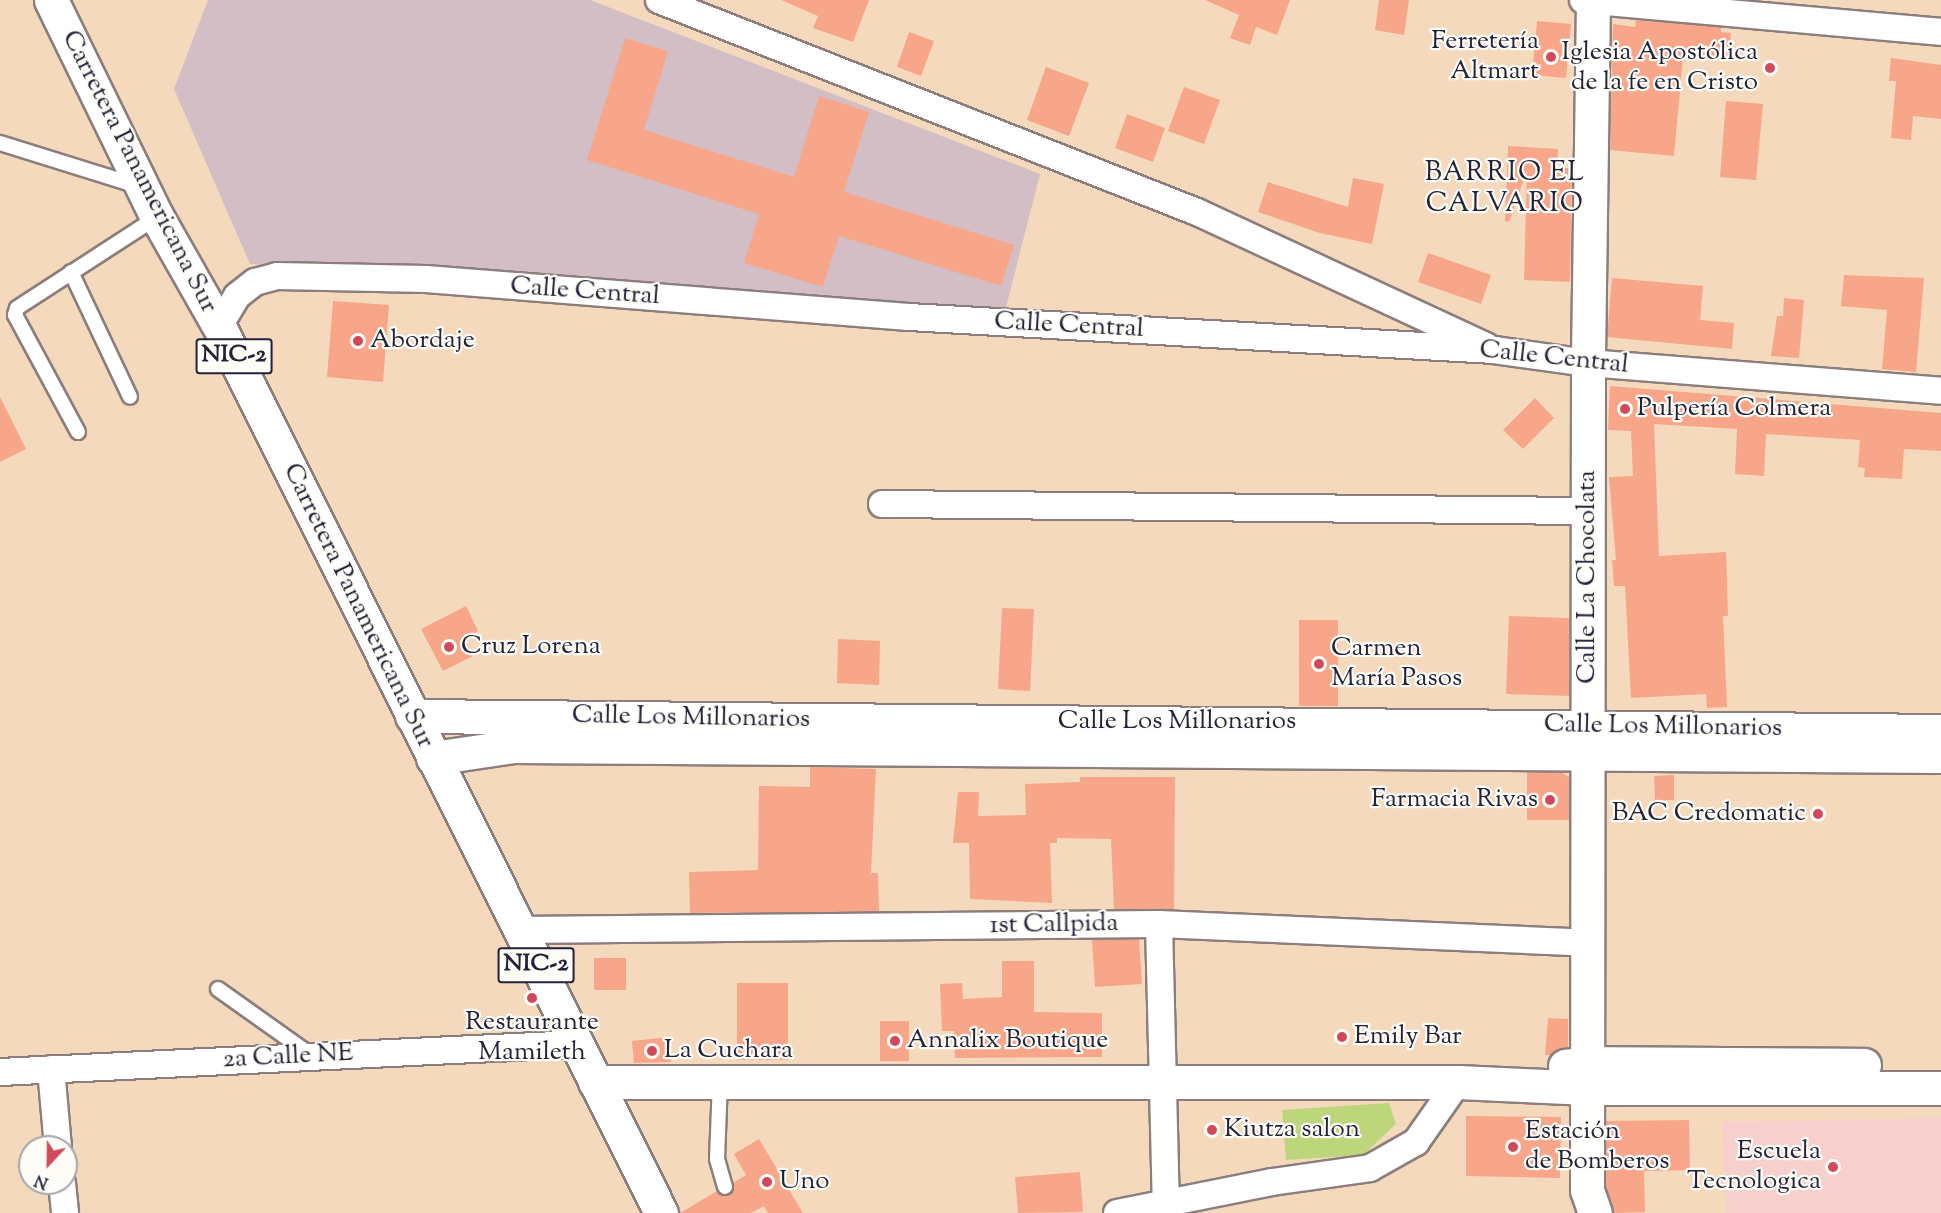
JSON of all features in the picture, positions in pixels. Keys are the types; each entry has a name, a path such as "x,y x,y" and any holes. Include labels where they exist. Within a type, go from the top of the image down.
{"main road":[{"name":"Carretera Panamericana Sur","path":"51,0 157,217 219,326 661,1213"},
{"name":"Calle La Chocolata","path":"1586,1206 1589,0"},
{"name":"Calle Los Millonarios","path":"412,716 1588,739 1941,756"},
{"name":"Calle Los Millonarios","path":"433,758 514,746 1588,739 1941,731"},
{"path":"595,1082 1160,1080 1458,1082 1941,1066"},
{"path":"1588,1076 1941,1088"}],"street":[{"path":"659,0 1197,212 1494,350"},
{"path":"1589,0 1941,32"},
{"name":"Calle Central","path":"219,326 237,296 255,282 277,276 426,279 909,317 1494,350 1588,363 1941,391"},
{"path":"882,504 1588,511"},
{"path":"1159,924 1160,1080 1166,1207"},
{"name":"1st Callpida","path":"518,930 1159,924 1588,943"},
{"name":"2a Calle NE","path":"0,1071 576,1044"},
{"path":"51,1069 57,1135"},
{"path":"1117,1213 1166,1207 1370,1168 1416,1142 1458,1082"},
{"path":"63,1195 65,1213"}],"lane":[{"path":"0,143 142,187"},
{"path":"78,432 15,315 17,308 157,217"},
{"path":"71,272 130,397"},
{"path":"218,989 312,1056"},
{"path":"720,1080 717,1159 725,1187"}],"shaded area":[{"path":"208,0 590,0 1040,174 1004,315 250,264 174,89"},
{"name":"Escuela Tecnologica","path":"1941,1118 1941,1213 1726,1213 1722,1122"}],"green space":[{"path":"1389,1103 1396,1124 1363,1155 1286,1160 1282,1110"}],"building":[{"path":"781,0 869,0 853,42 813,28 818,16"},
{"path":"1205,0 1290,0 1277,35 1256,27 1250,45 1230,38 1239,15"},
{"path":"1379,0 1409,0 1404,35 1375,30"},
{"path":"1636,20 1721,27 1721,32 1731,33 1728,61 1683,57 1674,156 1610,150 1613,24 1635,27"},
{"name":"Ferretería Altmart","path":"1537,21 1571,24 1566,78 1532,75"},
{"path":"909,32 934,41 921,76 897,67"},
{"path":"625,38 668,51 644,130 794,177 819,96 869,112 844,192 1014,245 1001,286 839,236 823,287 744,263 759,214 587,160"},
{"path":"1891,58 1941,65 1941,119 1913,116 1911,140 1891,138 1896,81 1889,81"},
{"path":"1046,67 1089,83 1069,136 1027,120"},
{"path":"1184,87 1220,100 1204,144 1168,131"},
{"path":"1726,101 1763,104 1756,180 1720,177"},
{"path":"1127,114 1165,128 1153,162 1115,148"},
{"path":"1508,146 1558,149 1557,168 1572,168 1570,282 1524,280 1527,170 1509,222 1505,221"},
{"path":"1353,178 1384,184 1372,244 1320,233 1258,212 1268,182 1348,207"},
{"path":"1428,253 1491,275 1481,304 1418,282"},
{"path":"1844,275 1924,278 1916,372 1882,369 1887,310 1841,306"},
{"path":"1612,278 1703,286 1700,320 1734,323 1732,349 1607,337"},
{"path":"1784,298 1804,300 1799,358 1771,356 1777,316 1783,316"},
{"name":"Abordaje","path":"333,301 389,305 383,382 327,377"},
{"path":"1610,386 1941,413 1941,451 1904,449 1902,479 1864,477 1865,468 1858,467 1860,440 1766,434 1764,476 1735,474 1737,429 1654,424 1659,556 1726,552 1728,616 1723,616 1727,707 1707,708 1706,694 1631,698 1625,586 1614,586 1612,560 1616,560 1609,477 1633,476 1631,431 1608,430"},
{"path":"0,397 26,449 0,462"},
{"path":"1535,398 1554,418 1523,449 1503,430"},
{"name":"Cruz Lorena","path":"466,606 478,631 464,638 473,656 443,671 421,629"},
{"path":"1002,608 1034,609 1030,691 998,689"},
{"path":"1509,616 1569,618 1569,696 1506,694"},
{"name":"Carmen María Pasos","path":"1299,620 1338,620 1338,706 1299,706"},
{"path":"838,639 880,641 879,685 837,683"},
{"path":"810,767 876,769 871,873 878,873 879,912 690,913 689,872 758,870 759,786 810,787"},
{"name":"Farmacia Rivas","path":"1527,772 1561,772 1569,777 1569,820 1527,820"},
{"path":"1674,775 1674,800 1655,800 1654,776"},
{"path":"1080,777 1175,777 1174,910 1114,909 1111,839 1057,838 1057,843 1050,843 1052,903 970,899 969,843 953,843 958,792 979,792 978,816 1026,815 1025,784 1080,782"},
{"path":"1139,939 1142,984 1095,987 1092,940"},
{"path":"594,958 626,958 626,990 594,990"},
{"path":"1002,961 1034,961 1034,1012 1102,1013 1102,1057 955,1058 954,1031 942,1031 940,984 962,983 963,999 1002,997"},
{"path":"737,983 788,983 788,1060 737,1060"},
{"path":"1548,1018 1568,1019 1568,1047 1545,1055"},
{"name":"Annalix Boutique","path":"880,1021 909,1021 909,1061 880,1061"},
{"name":"La Cuchara","path":"669,1037 671,1062 634,1063 632,1041"},
{"name":"Estación de Bomberos","path":"1466,1116 1561,1117 1560,1178 1466,1176"},
{"path":"1689,1120 1690,1170 1644,1171 1645,1212 1613,1213 1606,1187 1606,1121"},
{"path":"759,1139 803,1213 768,1213 764,1206 751,1213 680,1213 717,1191 723,1196 731,1194 733,1183 746,1175 734,1154"},
{"path":"1080,1172 1083,1212 1018,1213 1015,1177"}],"place":[{"name":"Ferretería Altmart","path":"1551,57"},
{"name":"Iglesia Apostólica de la fe en Cristo","path":"1770,68"},
{"name":"Abordaje","path":"358,341"},
{"name":"Pulpería Colmera","path":"1625,409"},
{"name":"Cruz Lorena","path":"449,647"},
{"name":"Carmen María Pasos","path":"1319,664"},
{"name":"Farmacia Rivas","path":"1550,800"},
{"name":"BAC Credomatic","path":"1818,814"},
{"name":"Restaurante Mamileth","path":"532,998"},
{"name":"Emily Bar","path":"1342,1037"},
{"name":"Annalix Boutique","path":"895,1041"},
{"name":"La Cuchara","path":"652,1051"},
{"name":"Kiutza salon","path":"1212,1130"},
{"name":"Estación de Bomberos","path":"1513,1147"},
{"name":"Escuela Tecnologica","path":"1833,1167"},
{"name":"Uno","path":"767,1182"}],"district":[{"name":"BARRIO EL CALVARIO","path":"1505,188"}]}
